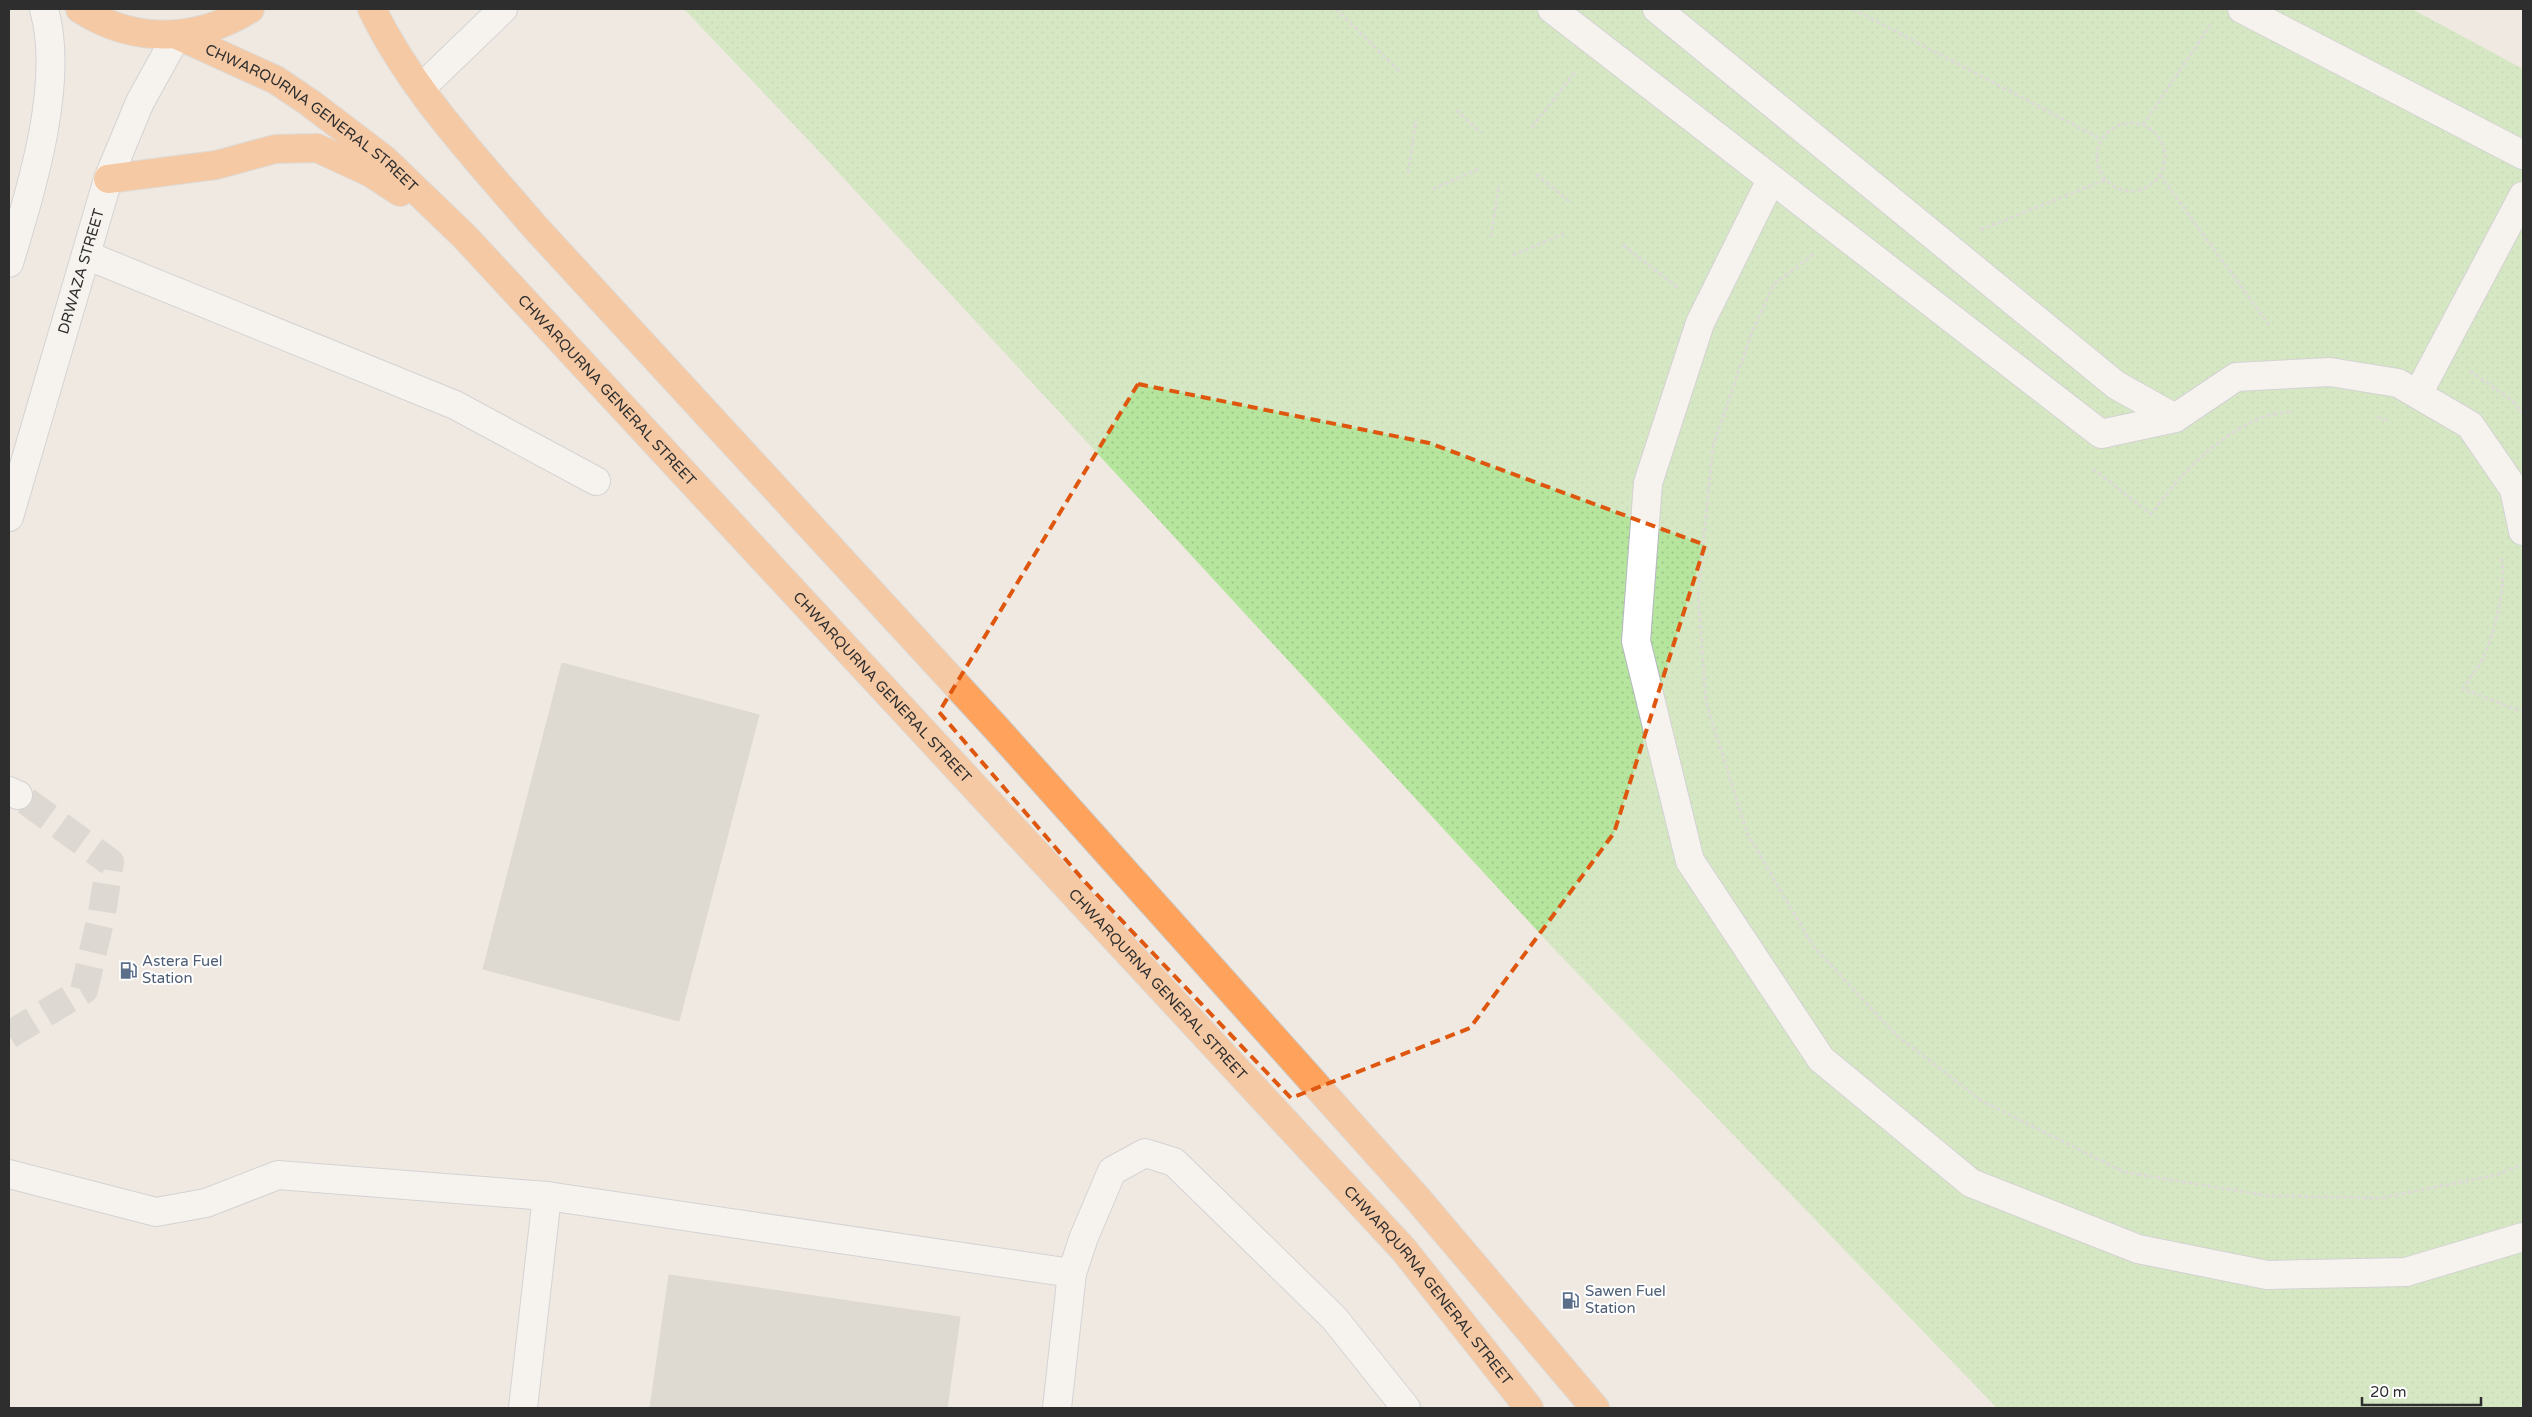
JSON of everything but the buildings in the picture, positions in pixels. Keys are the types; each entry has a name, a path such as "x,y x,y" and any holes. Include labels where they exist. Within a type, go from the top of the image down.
{"highway":[{"path":"80,9 94,18 120,29 148,35 178,35 205,30 232,20 250,9"},
{"path":"372,9 400,58 422,88 475,157 534,226 997,730 1417,1198 1595,1408"},
{"name":"CHWARQURNA GENERAL STREET","path":"178,35 276,80 310,103 385,160 465,237 1404,1250 1528,1408"},
{"path":"108,179 216,165 275,149 317,148 371,173 465,237"}],"street":[{"path":"9,263 35,165 50,82 50,32 44,9"},
{"path":"422,88 503,9"},
{"path":"1552,9 2102,434 2175,418 2236,377 2330,372 2398,383 2470,425 2514,488 2523,531"},
{"path":"1657,9 2116,385 2175,418"},
{"path":"2242,9 2523,155"},
{"name":"DRWAZA STREET","path":"9,517 108,179 140,102 178,35"},
{"path":"1772,180 1706,309 1648,483 1636,641 1690,861 1821,1059 1971,1182 2138,1249 2267,1275 2406,1272 2523,1237"},
{"path":"2418,394 2523,196"},
{"path":"86,255 455,405 596,481"},
{"path":"1057,1408 1072,1273 1112,1171 1145,1153 1174,1162 1334,1318 1406,1408"},
{"path":"9,1174 156,1212 206,1203 278,1175 548,1196 1072,1273"},
{"path":"523,1408 548,1196"}],"path":[{"path":"1336,9 1400,72"},
{"path":"1853,9 2101,139"},
{"path":"2143,125 2215,17"},
{"path":"1532,127 1581,65"},
{"path":"1456,110 1482,133"},
{"path":"1408,173 1416,119"},
{"path":"2119,124 2143,125 2153,131 2161,140 2165,164 2154,183 2134,192 2123,191 2105,180 2096,160 2101,139 2109,130 2119,124"},
{"path":"1433,189 1479,169"},
{"path":"1536,174 1570,202"},
{"path":"2160,175 2269,326"},
{"path":"1943,244 2105,180"},
{"path":"1492,237 1499,185"},
{"path":"1513,254 1564,234"},
{"path":"1623,246 1706,309"},
{"path":"1816,253 1774,284 1748,342 1713,446 1698,594 1706,702 1747,833 1813,946 1896,1035 1982,1101 2124,1172 2269,1196 2381,1198 2496,1175 2523,1164"},
{"path":"2469,370 2513,401 2523,415"},
{"path":"2088,465 2151,514 2170,489 2221,440 2263,417 2302,409"},
{"path":"2370,415 2395,422"},
{"path":"2499,549 2503,568 2496,620 2487,651 2463,689 2523,712"}],"highlighted area":[{"path":"1138,384 1429,443 1705,545 1614,833 1470,1028 1291,1098 1085,882 939,712"}],"green space":[{"path":"684,9 2412,9 2523,69 2523,1408 1997,1408 1555,950 814,146"}],"tunnel":[{"path":"9,1035 84,990 102,913 110,862 18,795"}],"place":[{"name":"Astera Fuel Station","path":"128,970"},
{"name":"Sawen Fuel Station","path":"1571,1300"}]}
